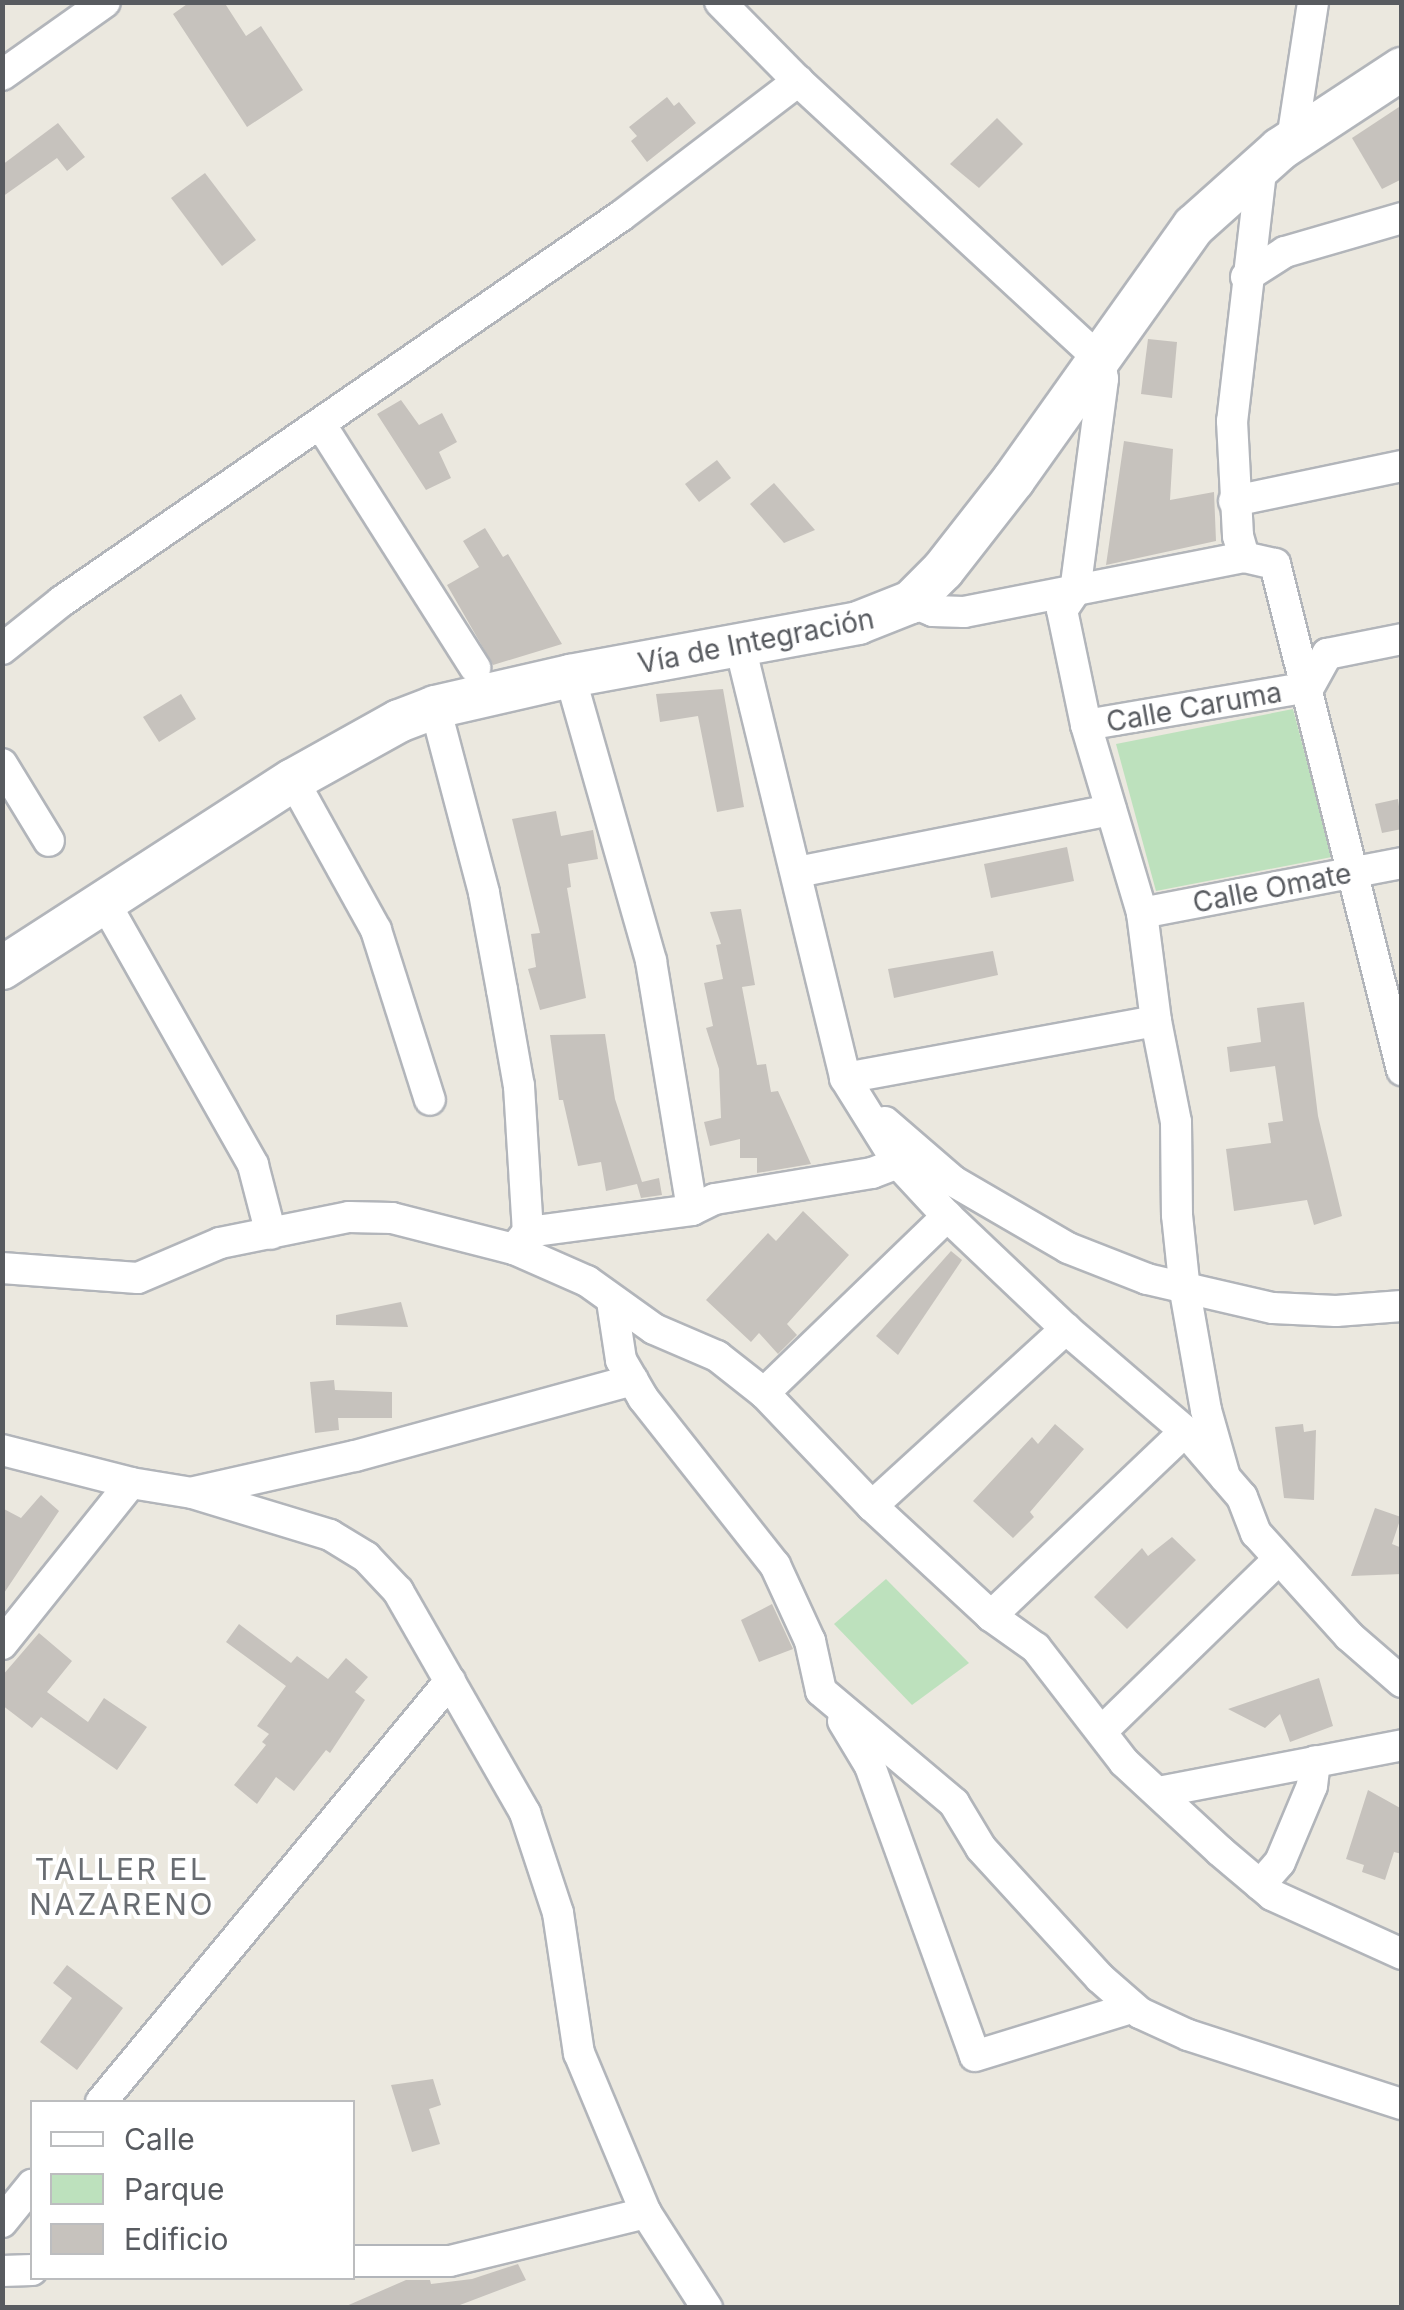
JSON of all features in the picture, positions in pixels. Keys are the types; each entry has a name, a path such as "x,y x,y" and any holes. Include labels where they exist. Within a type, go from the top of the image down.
{"main road":[{"name":"Vía de Integración","path":"2,968 293,780 399,721 435,707 570,676 877,619 912,602 1010,485 1194,226 1277,152 1402,69"}],"street":[{"path":"2,75 105,2"},
{"path":"720,2 798,81 1100,360 1103,379 1075,592 1062,610 1086,725 1142,913 1156,1021 1176,1122 1177,1214 1185,1291 1206,1410 1226,1477"},
{"path":"1244,557 1234,500 1232,422 1246,277 1313,2"},
{"path":"2,649 93,579 621,216 798,81"},
{"path":"1246,277 1285,252 1402,218"},
{"path":"321,425 475,668"},
{"path":"1234,500 1402,466"},
{"path":"912,602 932,611 964,612 1244,557 1275,564 1309,687 1402,1070"},
{"name":"Calle Caruma","path":"1086,725 1309,687 1327,654 1402,640"},
{"path":"740,646 851,1087 898,1163 946,1216 1066,1330 1185,1430 1242,1496 1256,1532 1279,1559 1349,1636 1402,1682"},
{"path":"570,676 651,961 692,1210"},
{"path":"435,707 484,893 518,1086 521,1240"},
{"path":"2,764 49,841"},
{"path":"293,780 376,930 430,1100"},
{"path":"797,872 1110,810"},
{"name":"Calle Omate","path":"1142,913 1402,863"},
{"path":"104,903 253,1164 271,1234"},
{"path":"851,1087 1156,1021"},
{"path":"851,1087 953,1181 1068,1248 1185,1291 1274,1308 1336,1311 1402,1306"},
{"path":"2,1268 138,1278 220,1242 349,1216 392,1218 521,1240 692,1210 715,1198 872,1173 898,1163"},
{"path":"764,1393 946,1216"},
{"path":"521,1240 587,1280 654,1329 717,1356 764,1393 872,1506 991,1616 1036,1648 1124,1762 1260,1885 1395,1945"},
{"path":"612,1300 622,1360 633,1380 775,1565 810,1641 821,1691 870,1766 976,2056 1131,2008"},
{"path":"872,1506 1066,1330"},
{"path":"192,1493 356,1456 633,1380"},
{"path":"991,1616 1185,1430"},
{"path":"2,1450 130,1483 192,1493 330,1535 366,1557 398,1591 525,1813 558,1913 579,2053 646,2213 707,2308"},
{"path":"2,1644 130,1483"},
{"path":"1102,1730 1279,1559"},
{"path":"103,2100 450,1681"},
{"path":"833,1706 954,1803 981,1848 1016,1890 1131,2008 1188,2035 1402,2104"},
{"path":"1159,1792 1402,1745"},
{"path":"1260,1885 1280,1862 1312,1786 1315,1761"},
{"path":"2,2222 30,2187"},
{"path":"355,2261 450,2261 646,2213"},
{"path":"2,2271 30,2270"}],"green space":[{"path":"1293,709 1332,857 1156,891 1116,744"},
{"path":"886,1579 969,1663 912,1705 834,1624"}],"building":[{"path":"190,2 224,2 246,36 261,26 303,90 247,127 173,14"},
{"path":"667,97 674,106 679,102 696,123 647,162 631,141 637,136 629,127"},
{"path":"1402,105 1402,179 1382,189 1352,138"},
{"path":"997,118 1023,144 979,188 950,164"},
{"path":"58,123 85,157 67,171 57,158 2,197 2,165"},
{"path":"205,173 256,240 222,266 171,198"},
{"path":"1148,339 1177,342 1172,398 1141,394"},
{"path":"401,400 419,425 442,413 457,442 439,452 451,478 426,490 377,414"},
{"path":"1124,441 1173,449 1170,500 1214,492 1216,541 1106,565"},
{"path":"717,460 731,478 699,502 685,484"},
{"path":"774,483 815,530 784,543 750,504"},
{"path":"485,528 503,557 508,554 562,644 493,665 447,585 479,567 463,541"},
{"path":"723,689 744,807 717,812 698,716 660,722 656,694"},
{"path":"181,694 196,719 159,742 143,717"},
{"path":"1398,799 1402,829 1382,833 1375,804"},
{"path":"556,811 561,836 593,830 598,859 568,864 571,887 567,888 586,998 540,1010 528,969 536,967 531,934 540,933 512,819"},
{"path":"1067,847 1074,881 991,898 984,864"},
{"path":"741,909 755,985 742,987 757,1065 766,1064 771,1092 778,1091 811,1164 757,1173 757,1158 740,1158 740,1139 710,1146 704,1122 721,1118 719,1069 706,1028 713,1026 704,983 723,979 716,945 721,944 710,912"},
{"path":"993,951 998,975 894,998 888,969"},
{"path":"1304,1002 1318,1116 1342,1216 1314,1225 1307,1200 1234,1211 1226,1149 1271,1143 1268,1123 1283,1121 1275,1066 1230,1072 1227,1047 1261,1042 1257,1008"},
{"path":"605,1034 615,1099 642,1182 659,1178 662,1195 641,1198 637,1184 606,1191 601,1162 578,1166 563,1100 559,1100 550,1035"},
{"path":"803,1211 849,1255 787,1324 797,1335 778,1354 759,1333 751,1342 706,1300 768,1233 776,1241"},
{"path":"951,1251 962,1260 898,1355 876,1336"},
{"path":"401,1302 408,1327 336,1325 336,1315"},
{"path":"334,1380 335,1390 392,1392 392,1418 338,1418 339,1430 315,1433 310,1382"},
{"path":"1055,1424 1084,1449 1030,1512 1034,1517 1013,1538 973,1501 1032,1437 1038,1444"},
{"path":"1303,1424 1304,1432 1316,1430 1314,1500 1284,1498 1275,1427"},
{"path":"41,1495 59,1511 2,1596 2,1508 21,1518"},
{"path":"1375,1508 1401,1517 1392,1544 1402,1548 1402,1574 1351,1576"},
{"path":"1172,1537 1196,1560 1127,1629 1094,1597 1142,1548 1148,1556"},
{"path":"772,1604 793,1649 759,1662 741,1620"},
{"path":"239,1624 291,1663 297,1656 328,1679 346,1658 368,1677 355,1692 365,1700 330,1753 326,1750 294,1791 276,1777 257,1804 234,1785 266,1745 262,1742 269,1734 257,1726 286,1686 226,1642"},
{"path":"39,1633 72,1661 47,1692 88,1722 104,1698 147,1727 117,1770 41,1717 32,1728 2,1705 2,1676"},
{"path":"1319,1678 1333,1726 1290,1742 1280,1714 1265,1728 1228,1709"},
{"path":"1368,1790 1402,1809 1402,1854 1394,1852 1385,1880 1362,1872 1364,1865 1346,1859"},
{"path":"67,1965 123,2008 77,2070 40,2042 72,1998 53,1983"},
{"path":"433,2079 441,2105 429,2109 440,2144 412,2152 391,2085"},
{"path":"518,2264 526,2280 452,2308 344,2307 406,2280 430,2280 431,2284 472,2279"}],"district":[{"name":"TALLER EL NAZARENO","path":"122,1886"}]}
